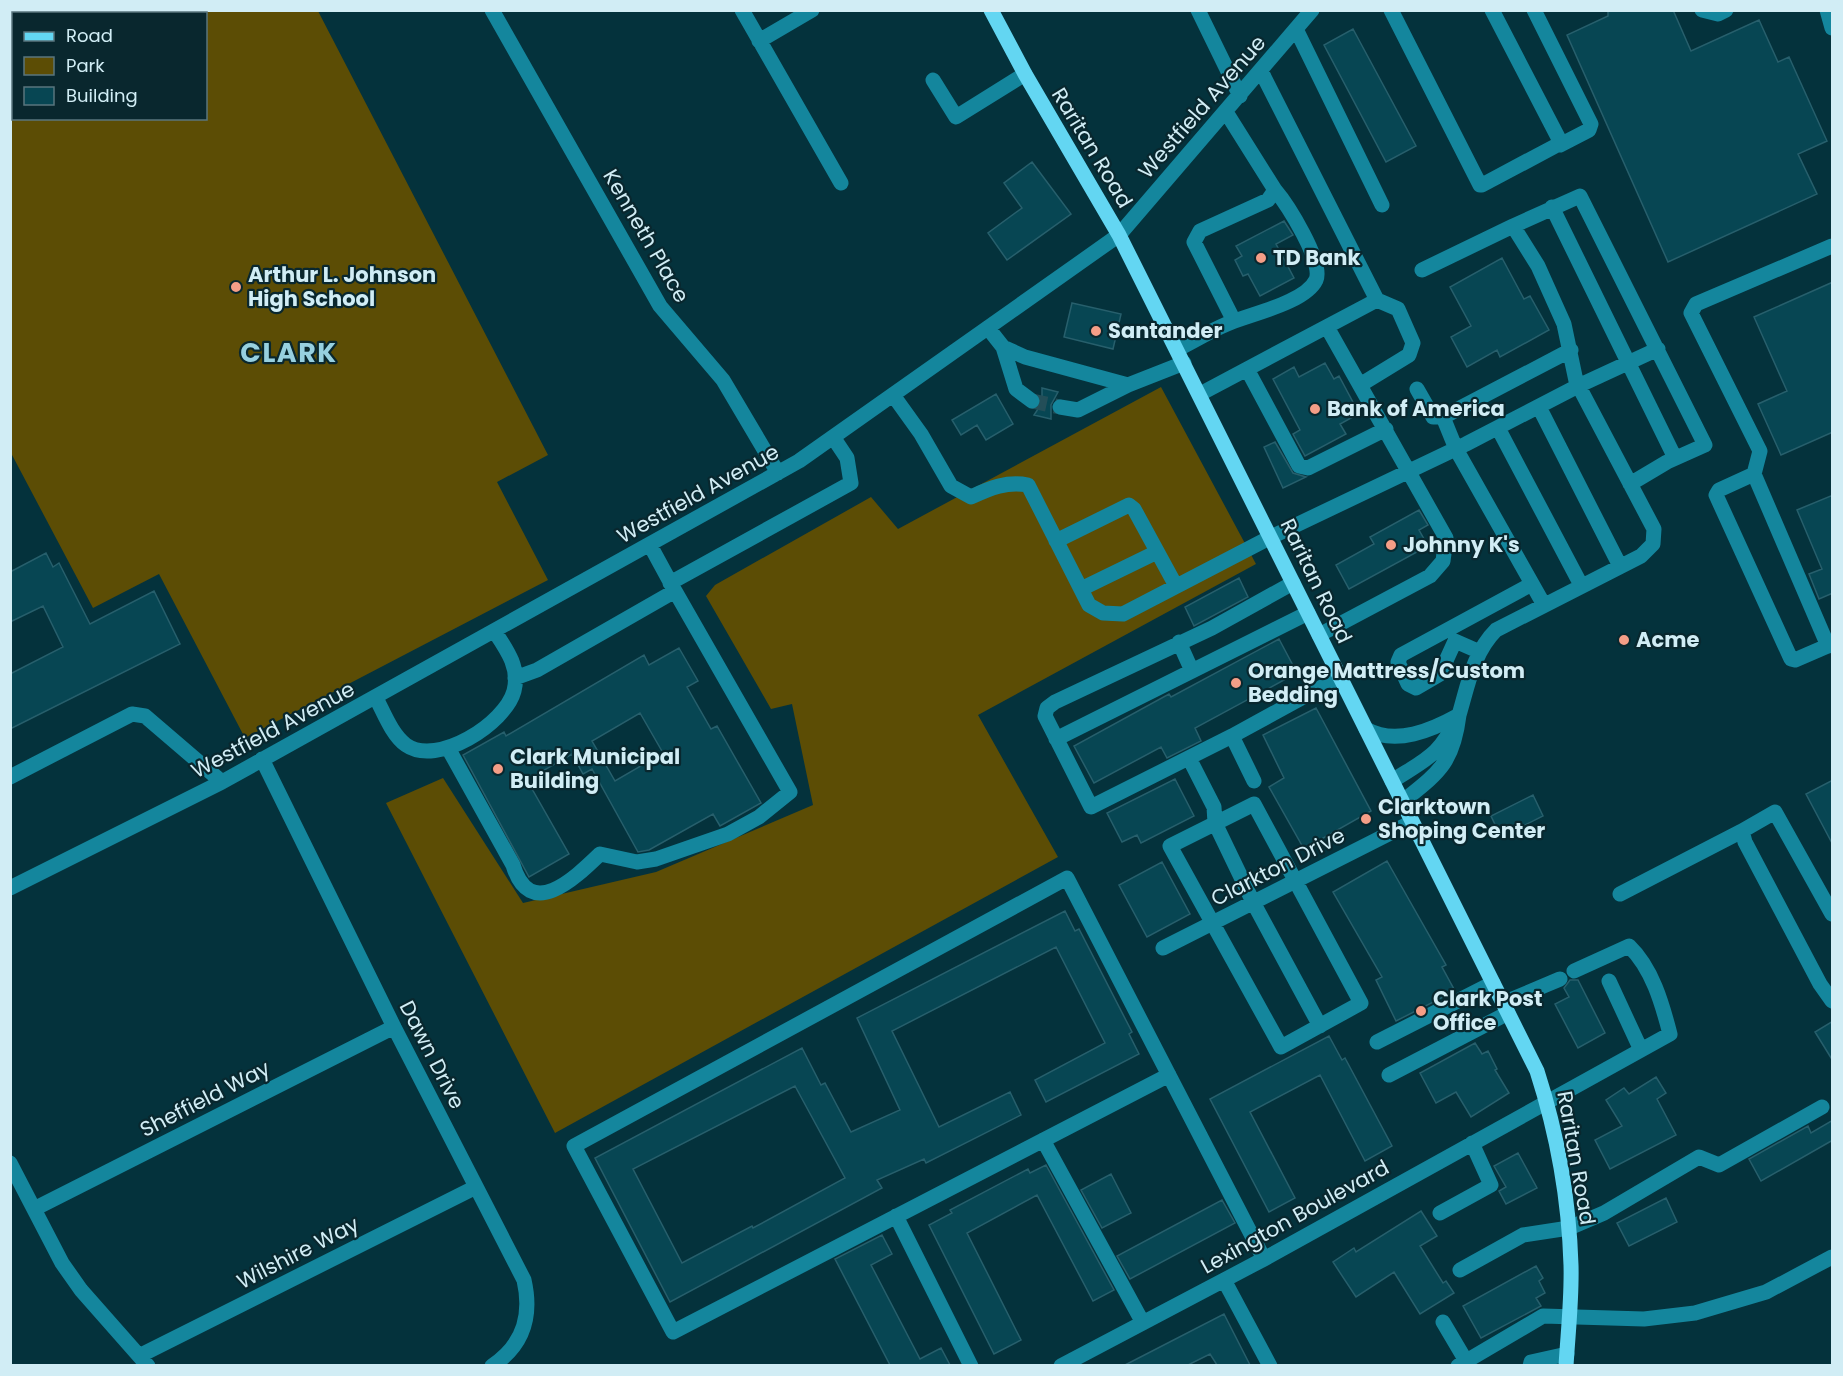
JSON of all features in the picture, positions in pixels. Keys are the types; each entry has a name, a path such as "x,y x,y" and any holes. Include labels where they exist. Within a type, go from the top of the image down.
{"main road":[{"name":"Raritan Road","path":"991,10 1025,74 1119,235 1537,1071 1547,1102 1567,1204 1571,1267 1566,1360"}],"street":[{"name":"Kenneth Place","path":"492,10 660,306 723,380 778,474"},
{"path":"742,10 841,183"},
{"path":"759,41 812,10"},
{"path":"1198,10 1240,96"},
{"name":"Westfield Avenue","path":"10,888 222,782 376,698 778,474 833,437 1119,235 1312,10"},
{"path":"1391,10 1480,185 1486,185 1560,146 1589,130 1591,124 1534,10"},
{"path":"1492,10 1562,140 1560,146"},
{"path":"1702,10 1718,14 1726,10"},
{"path":"1827,10 1833,28"},
{"path":"1296,29 1382,205"},
{"path":"1261,71 1377,300 1398,309 1413,343 1409,355 1360,385"},
{"path":"933,80 956,117 1025,74"},
{"path":"1060,407 1078,410 1181,356 1234,321 1305,293 1317,279 1317,264 1287,203 1275,190 1226,112"},
{"path":"1234,321 1194,243 1200,231 1268,200 1275,190"},
{"path":"1422,270 1552,207 1580,196 1705,445 1675,458 1630,484"},
{"path":"1552,207 1626,363 1675,458"},
{"path":"1392,782 1434,755 1446,741 1459,715 1480,652 1496,630 1620,566 1648,550 1653,544 1654,529 1578,386 1567,330 1550,290 1513,226"},
{"path":"1754,474 1719,490 1716,495 1791,658 1795,660 1831,645 1754,474 1760,451 1691,313 1692,307 1833,246"},
{"path":"1200,393 1377,300"},
{"path":"1319,635 1430,576 1443,561 1446,538 1411,470 1327,327"},
{"path":"988,328 1003,347 1016,389 1032,401"},
{"path":"1003,347 1025,357 1128,385"},
{"path":"893,394 921,434 951,486 971,497 1012,482 1028,485 1089,605 1103,613 1123,614 1271,537 1658,349"},
{"path":"1417,389 1433,417 1443,417 1571,350"},
{"path":"1247,369 1299,465 1308,468 1386,429"},
{"path":"1539,407 1620,566"},
{"path":"1443,417 1456,449 1544,606"},
{"path":"1498,428 1581,585"},
{"path":"514,678 537,670 672,587 851,483 847,458 833,437"},
{"path":"1056,540 1129,505 1134,509 1176,586"},
{"path":"448,748 513,865 518,881 527,890 535,892 555,891 600,854 637,861 656,859 728,834 759,817 790,792 650,545"},
{"path":"1081,589 1157,552"},
{"path":"1293,583 1212,628 1047,708 1045,716 1056,739 1091,807 1232,736 1340,676"},
{"path":"1480,652 1449,637 1458,624 1532,584"},
{"path":"1056,739 1308,613"},
{"path":"376,698 404,743 422,752 448,748 500,716 510,700 514,678 510,653 495,632"},
{"path":"1179,642 1192,671"},
{"path":"10,777 132,714 145,716 222,782"},
{"path":"1366,729 1375,734 1407,736 1423,732 1459,715"},
{"path":"1402,802 1446,764 1456,738 1459,715"},
{"path":"1232,736 1254,781"},
{"path":"1189,758 1214,807 1215,823 1253,902 1320,1026"},
{"name":"Dawn Drive","path":"262,759 394,1027 524,1280 528,1297 528,1315 523,1331 514,1347 492,1365"},
{"path":"1254,804 1297,880 1361,1003 1281,1047 1170,846 1254,804"},
{"path":"1620,894 1775,812 1833,914"},
{"name":"Clarkton Drive","path":"1163,948 1412,822"},
{"path":"1742,831 1744,842 1820,984 1833,1001"},
{"path":"1169,1075 673,1332 574,1146 1067,878 1264,1258"},
{"name":"Lexington Boulevard","path":"1061,1365 1224,1280 1670,1034 1665,1012 1643,959 1629,946 1505,1008"},
{"path":"1609,981 1641,1050"},
{"path":"1377,1042 1492,983"},
{"path":"1389,1075 1505,1008"},
{"name":"Sheffield Way","path":"34,1209 394,1027"},
{"path":"1460,1270 1523,1235 1569,1228 1604,1213 1699,1157 1719,1165 1822,1107"},
{"path":"1043,1140 1143,1323"},
{"path":"1440,1213 1491,1185 1472,1143"},
{"path":"10,1162 62,1263 81,1290 144,1361"},
{"name":"Wilshire Way","path":"144,1361 476,1187"},
{"path":"896,1216 972,1365"},
{"path":"1443,1322 1462,1363 1543,1316 1644,1320 1695,1313 1766,1292 1833,1257"},
{"path":"1224,1280 1270,1365"},
{"path":"1530,1364 1566,1360"}],"green space":[{"name":"Arthur L. Johnson High School","path":"10,11 318,11 548,455 497,482 548,580 245,738 159,574 93,608 11,453"},
{"path":"1161,387 1256,564 978,715 1058,857 555,1133 386,803 443,778 523,903 656,872 813,805 792,704 771,709 706,596 715,585 871,497 898,529"}],"building":[{"path":"1608,10 1673,10 1691,51 1759,20 1778,62 1789,57 1827,141 1798,154 1817,194 1668,262 1567,35 1608,16"},
{"path":"1353,29 1416,146 1386,162 1324,45"},
{"path":"1032,162 1071,214 1007,260 988,233 1022,208 1004,183"},
{"name":"TD Bank","path":"1284,221 1293,235 1276,244 1294,278 1260,296 1248,274 1243,276 1235,260 1242,256 1236,246"},
{"path":"1502,258 1524,299 1530,296 1549,330 1500,357 1497,350 1467,367 1451,337 1471,326 1450,287"},
{"path":"1833,282 1833,432 1781,455 1758,404 1787,391 1754,317"},
{"path":"1072,303 1121,314 1113,349 1064,337"},
{"path":"1325,363 1334,379 1339,376 1355,406 1349,409 1353,417 1340,424 1346,434 1305,456 1293,434 1300,430 1273,379 1294,367 1299,377"},
{"path":"1042,388 1058,392 1051,405 1051,419 1034,415 1042,403"},
{"path":"996,394 1013,424 986,440 977,425 961,435 952,420"},
{"path":"1275,442 1293,473 1306,477 1283,488 1264,447"},
{"path":"1833,495 1833,593 1819,599 1809,574 1822,569 1797,510"},
{"path":"1419,510 1428,525 1419,530 1428,546 1349,589 1336,565 1374,544 1370,537"},
{"path":"46,553 53,567 59,563 90,624 154,591 180,644 10,729 10,674 63,647 43,606 10,622 10,572"},
{"path":"1239,578 1248,597 1194,626 1185,607"},
{"path":"1279,639 1297,673 1195,728 1201,741 1167,758 1161,747 1094,783 1074,746 1169,694 1171,697"},
{"path":"679,648 698,681 687,687 711,729 717,726 761,803 720,826 713,814 649,850 638,852 592,769 583,774 572,754 527,780 569,854 529,877 463,755 504,732 506,736 644,655 649,665","holes":["640,713 663,753 615,781 592,741"]},
{"path":"1316,708 1371,811 1304,849 1269,787 1284,778 1263,735"},
{"path":"1175,779 1194,816 1141,843 1137,835 1122,842 1107,813"},
{"path":"1833,780 1833,845 1806,794"},
{"path":"1533,795 1543,816 1501,837 1491,816"},
{"path":"1387,861 1446,965 1442,967 1455,991 1396,1021 1376,980 1382,977 1333,892"},
{"path":"1162,862 1190,914 1147,937 1119,885"},
{"path":"1065,911 1075,931 1079,929 1132,1032 1129,1034 1139,1054 1046,1102 1035,1080 1105,1043 1056,947 892,1031 939,1127 1010,1092 1021,1115 926,1163 924,1159 877,1180 882,1188 670,1302 595,1158 802,1048 821,1085 825,1083 851,1132 900,1110 857,1018","holes":["795,1086 845,1178 682,1263 633,1169"]},
{"path":"1570,980 1578,980 1605,1033 1578,1048 1555,1004 1569,997 1564,988"},
{"path":"1833,1021 1833,1061 1815,1032"},
{"path":"1329,1036 1342,1060 1345,1058 1392,1146 1365,1161 1320,1075 1250,1112 1295,1198 1269,1212 1210,1099"},
{"path":"1475,1043 1482,1054 1488,1051 1497,1069 1495,1070 1509,1093 1471,1117 1456,1092 1436,1103 1420,1073"},
{"path":"1656,1077 1666,1093 1657,1099 1676,1135 1610,1169 1595,1140 1622,1126 1606,1100 1624,1088 1629,1094"},
{"path":"1833,1120 1833,1140 1761,1181 1749,1159 1808,1126 1811,1133"},
{"path":"1518,1153 1537,1188 1506,1204 1499,1191 1506,1187 1494,1166"},
{"path":"1046,1165 1114,1290 1093,1301 1037,1195 967,1233 1021,1340 994,1354 929,1225 952,1213 950,1210 1028,1169 1030,1173"},
{"path":"1111,1174 1131,1213 1102,1228 1081,1190"},
{"path":"1666,1198 1677,1222 1629,1246 1617,1223"},
{"path":"1222,1200 1235,1223 1130,1279 1117,1256"},
{"path":"1421,1211 1437,1236 1420,1246 1443,1283 1446,1281 1454,1293 1420,1314 1394,1272 1356,1297 1333,1262 1354,1248 1356,1252"},
{"path":"882,1235 892,1254 871,1265 920,1359 941,1348 950,1365 890,1365 835,1259"},
{"path":"1536,1266 1543,1278 1539,1281 1545,1293 1536,1298 1541,1306 1481,1338 1463,1306"},
{"path":"1224,1314 1250,1365 1217,1365 1210,1354 1188,1365 1125,1365"}],"tunnel":[{"path":"1032,401 1060,407"}],"place":[{"name":"TD Bank","path":"1261,258"},
{"name":"Arthur L. Johnson High School","path":"236,287"},
{"name":"Santander","path":"1096,331"},
{"name":"Bank of America","path":"1315,409"},
{"name":"Johnny K's","path":"1391,545"},
{"name":"Acme","path":"1624,640"},
{"name":"Orange Mattress/Custom Bedding","path":"1236,683"},
{"name":"Clark Municipal Building","path":"498,769"},
{"name":"Clarktown Shoping Center","path":"1366,819"},
{"name":"Clark Post Office","path":"1421,1011"}],"district":[{"name":"CLARK","path":"289,353"}]}
